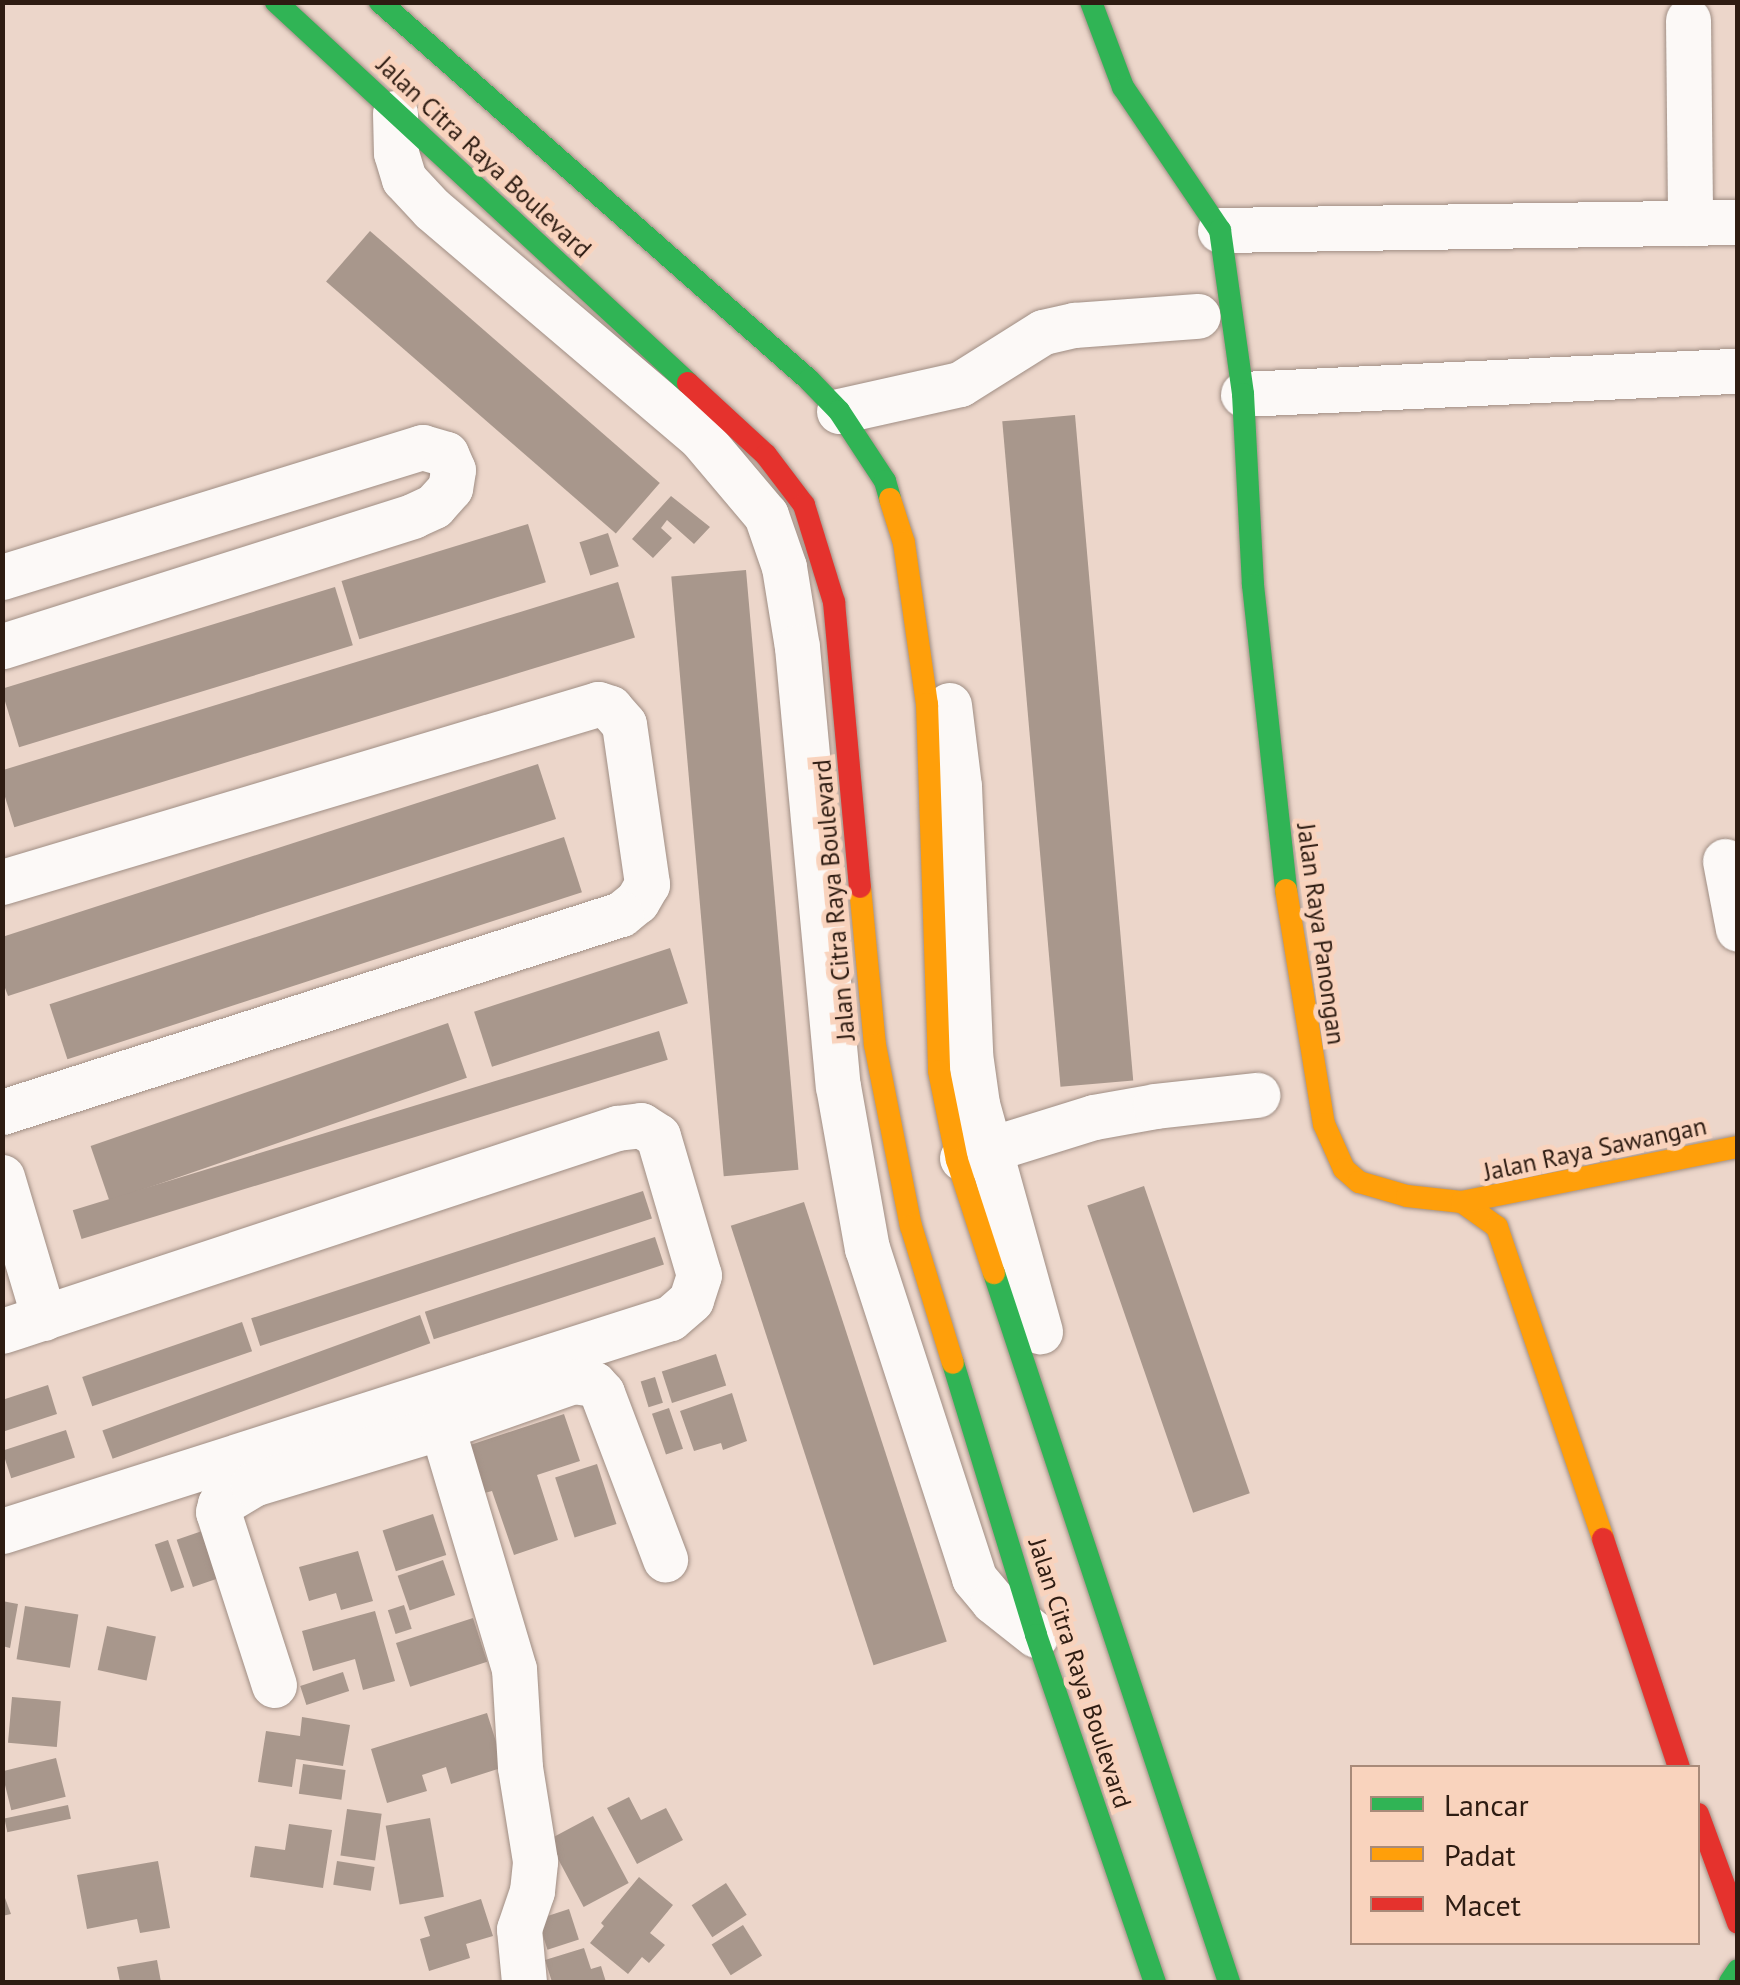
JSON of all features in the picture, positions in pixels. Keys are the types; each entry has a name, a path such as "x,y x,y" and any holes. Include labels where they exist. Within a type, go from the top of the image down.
{"street":[{"name":"Jalan Citra Raya Boulevard","path":"276,2 395,113"},
{"name":"Jalan Citra Raya Boulevard","path":"380,2 849,426"},
{"name":"Jalan Raya Panongan","path":"1092,2 1123,88 1220,230 1244,394 1253,584 1277,834 1324,1124 1344,1169 1359,1182 1408,1196 1462,1202"},
{"path":"1688,20 1690,223"},
{"path":"395,113 396,153 404,179 552,285 712,426 766,515 803,562 797,648 830,788 868,1248 974,1578 993,1601 1036,1635"},
{"path":"1220,230 1738,222"},
{"path":"849,426 960,384 1043,332 1074,325 1198,316"},
{"path":"1244,394 1738,372"},
{"path":"849,426 879,448 899,474 916,516 932,580 945,787 970,1054 972,1155 1079,1488 1075,1516"},
{"path":"2,576 422,447 446,454 453,470 454,480 442,497 413,516 2,646"},
{"path":"2,882 598,704 610,708 624,724 647,884 638,902 621,914 2,1112"},
{"path":"1725,861 1738,929"},
{"name":"Jalan Citra Raya Boulevard","path":"852,1018 886,1116 914,1234 1036,1635 1155,1982"},
{"path":"972,1155 1094,1118 1155,1106 1257,1095"},
{"path":"2,1177 24,1325 617,1128 641,1124 658,1136 699,1275 691,1300 670,1318 2,1531"},
{"name":"Jalan Raya Sawangan","path":"1462,1202 1738,1148"},
{"path":"1462,1202 1497,1228 1506,1244 1678,1765"},
{"path":"868,1248 914,1234"},
{"path":"274,1685 218,1512 220,1504 253,1484 442,1427 573,1381 594,1384 602,1393 665,1559"},
{"path":"442,1427 514,1669 520,1767 535,1861 532,1892 519,1929 524,1982"},
{"path":"938,1468 983,1458"},
{"name":"Jalan Citra Raya Boulevard","path":"1075,1516 1229,1982"},
{"path":"1713,1823 1738,1922"},
{"path":"1730,1982 1738,1970"}],"building":[{"path":"370,231 660,483 616,533 326,282"},
{"path":"1075,415 1133,1080 1060,1087 1002,421"},
{"path":"671,496 710,527 694,544 667,520 661,528 672,538 653,558 632,539"},
{"path":"528,524 546,582 359,639 342,581"},
{"path":"608,533 619,566 590,576 579,542"},
{"path":"746,570 798,1170 724,1176 671,577"},
{"path":"618,582 635,637 14,827 2,787 2,770"},
{"path":"335,587 353,645 19,747 2,689"},
{"path":"538,764 556,819 8,996 2,980 2,937"},
{"path":"564,837 582,892 67,1059 49,1004"},
{"path":"670,948 688,1003 492,1067 474,1012"},
{"path":"448,1023 467,1078 109,1201 91,1146"},
{"path":"659,1031 668,1060 82,1239 73,1210"},
{"path":"1144,1186 1250,1493 1193,1513 1087,1206"},
{"path":"643,1191 652,1219 260,1346 251,1318"},
{"path":"804,1202 947,1641 874,1665 731,1226"},
{"path":"655,1237 664,1265 434,1339 425,1312"},
{"path":"420,1315 430,1343 113,1459 102,1431"},
{"path":"242,1322 252,1351 92,1406 82,1377"},
{"path":"716,1354 726,1385 672,1403 662,1372"},
{"path":"655,1377 663,1403 649,1407 641,1381"},
{"path":"48,1385 57,1414 2,1432 2,1400"},
{"path":"732,1393 747,1441 723,1450 721,1443 694,1451 680,1411"},
{"path":"669,1408 683,1449 666,1455 652,1414"},
{"path":"564,1414 580,1461 537,1475 558,1540 514,1555 492,1491 477,1495 461,1448"},
{"path":"66,1430 75,1458 11,1478 2,1451"},
{"path":"597,1464 616,1524 575,1538 555,1478"},
{"path":"433,1514 446,1555 396,1571 383,1530"},
{"path":"205,1530 221,1577 193,1587 177,1540"},
{"path":"168,1540 184,1587 171,1592 155,1545"},
{"path":"358,1551 373,1601 341,1610 336,1593 309,1601 299,1567"},
{"path":"443,1560 455,1595 410,1611 398,1576"},
{"path":"2,1601 18,1604 10,1648 2,1646"},
{"path":"404,1605 412,1629 396,1634 388,1610"},
{"path":"25,1606 78,1614 70,1668 17,1659"},
{"path":"375,1611 395,1681 363,1690 355,1659 313,1671 302,1631"},
{"path":"473,1618 487,1662 410,1687 396,1643"},
{"path":"107,1626 156,1636 147,1680 98,1670"},
{"path":"343,1672 349,1691 306,1705 300,1686"},
{"path":"12,1697 61,1701 57,1747 8,1743"},
{"path":"487,1713 504,1767 451,1784 446,1767 422,1775 427,1791 387,1803 371,1749"},
{"path":"302,1717 350,1725 343,1766 296,1759 292,1787 258,1782 266,1731 300,1736"},
{"path":"56,1758 66,1797 11,1810 2,1771"},
{"path":"303,1764 346,1770 341,1800 299,1794"},
{"path":"629,1797 641,1820 666,1808 683,1840 637,1864 607,1808"},
{"path":"68,1805 71,1819 7,1832 4,1819"},
{"path":"347,1809 382,1814 375,1860 340,1856"},
{"path":"593,1816 629,1883 584,1907 548,1840"},
{"path":"430,1818 444,1897 400,1905 386,1826"},
{"path":"289,1824 332,1830 323,1888 250,1877 255,1846 285,1850"},
{"path":"158,1861 170,1928 140,1933 137,1919 87,1929 77,1875"},
{"path":"337,1861 375,1867 371,1891 333,1885"},
{"path":"639,1877 673,1905 650,1933 665,1945 649,1963 642,1957 628,1974 590,1943 604,1926 601,1923"},
{"path":"726,1883 747,1915 712,1937 692,1905"},
{"path":"2,1890 11,1914 2,1916"},
{"path":"481,1899 493,1936 466,1944 470,1958 429,1971 420,1939 430,1936 424,1917"},
{"path":"569,1909 579,1939 548,1950 538,1919"},
{"path":"743,1925 762,1956 731,1975 712,1945"},
{"path":"584,1948 591,1969 601,1966 606,1982 552,1982 545,1960"},
{"path":"157,1960 161,1982 120,1982 117,1967"}],"traffic: fast":[{"path":"276,2 688,383"},
{"path":"380,2 809,380 839,411 885,481 890,499"},
{"path":"1091,2 1123,87 1220,230 1243,394 1253,585 1286,890"},
{"path":"994,1273 1229,1982"},
{"path":"953,1363 1036,1635 1155,1982"},
{"path":"1730,1982 1738,1970"}],"traffic: slow":[{"path":"890,499 904,543 927,704 939,1071 957,1160 994,1273"},
{"path":"860,887 875,1045 911,1226 953,1363"},
{"path":"1286,890 1324,1124 1344,1169 1359,1182 1407,1196 1462,1202 1497,1227 1603,1539"},
{"path":"1462,1202 1738,1147"}],"traffic: jam":[{"path":"688,383 766,455 804,505 834,602 860,887"},
{"path":"1603,1539 1678,1765"},
{"path":"1700,1819 1738,1923"}]}
